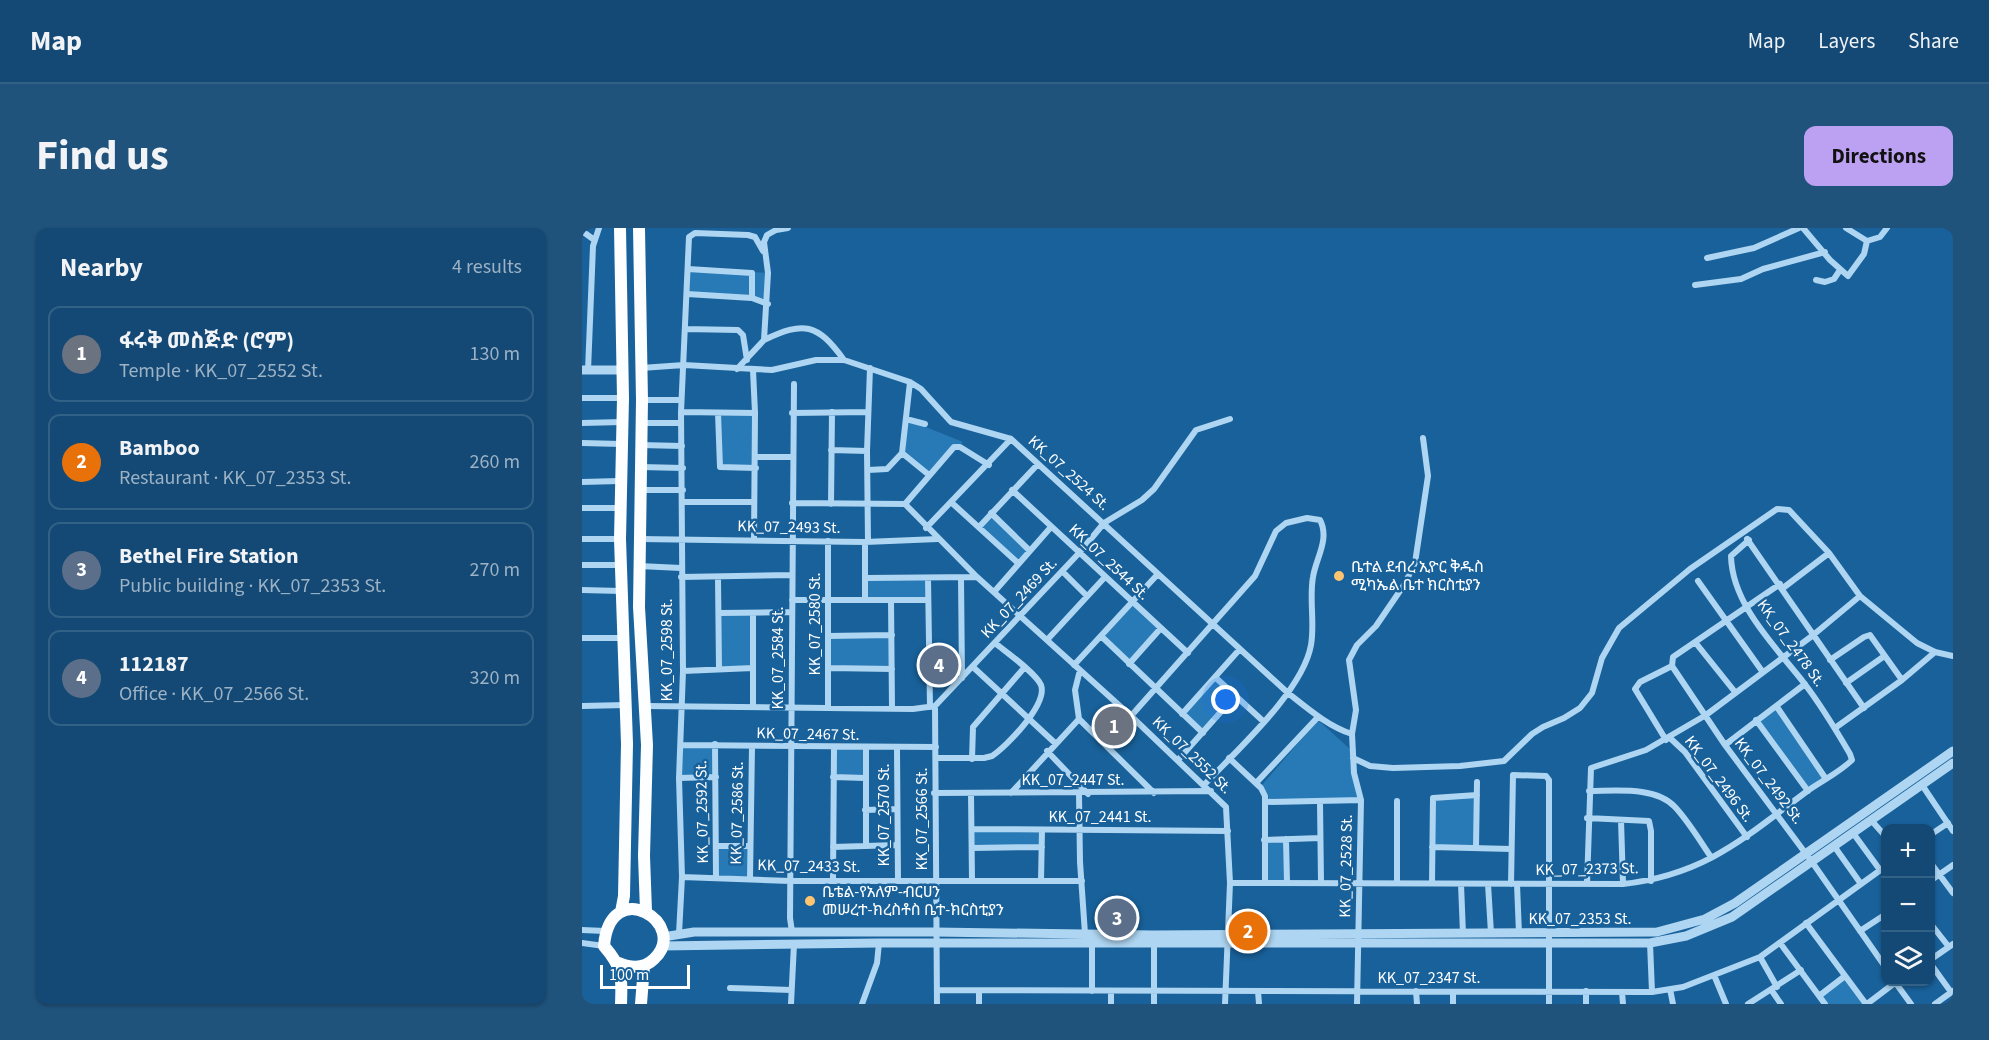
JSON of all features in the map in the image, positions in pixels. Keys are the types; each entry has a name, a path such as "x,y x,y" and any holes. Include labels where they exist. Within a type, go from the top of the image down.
{"highway":[{"path":"620,228 623,398 619,481 627,796 624,896 621,912"},
{"path":"639,228 642,400 639,467 639,608 646,706 646,911"},
{"path":"623,375 641,373"},
{"path":"634,909 646,911 661,927 663,942 652,961 644,966 627,967 619,963 604,946 609,922 621,912 634,909"},
{"path":"619,963 621,1004"},
{"path":"641,1004 644,966"}],"street":[{"path":"599,228 593,239 585,333 585,370 623,375"},
{"path":"764,340 768,304 768,273 763,251 767,235 776,230 788,228"},
{"path":"1707,258 1754,248 1801,228 1845,275 1851,274 1864,254 1867,241"},
{"path":"1846,228 1867,241 1880,237 1887,228"},
{"path":"582,231 593,239"},
{"name":"KK_07_2598 St.","path":"680,934 682,877 679,778 683,671 681,400 690,234 748,235 755,237 763,251"},
{"path":"1695,285 1741,279 1763,269 1825,252"},
{"path":"688,269 753,273 752,298"},
{"path":"1816,280 1825,282 1834,279 1840,270"},
{"path":"687,294 752,298 768,304"},
{"path":"736,370 764,340 792,327 801,327 820,334 844,360"},
{"path":"685,329 738,330 743,335 747,360"},
{"name":"KK_07_2524 St.","path":"641,373 684,365 736,370 772,370 816,360 844,360 910,382 921,389 951,422 1011,439 1288,693 1318,717 1325,718 1340,730 1352,734"},
{"path":"865,600 868,503 867,412 870,368"},
{"path":"753,370 756,457 754,540"},
{"path":"868,470 887,469 903,453 910,382"},
{"name":"KK_07_2584 St.","path":"792,932 790,881 791,540 794,384"},
{"path":"582,398 623,398"},
{"path":"642,400 681,400"},
{"path":"681,412 755,413"},
{"path":"831,504 832,412"},
{"path":"792,413 867,412"},
{"path":"718,413 720,467 756,468"},
{"path":"906,419 925,424"},
{"name":"KK_07_2469 St.","path":"933,706 973,667 1104,523 1142,500 1154,489 1196,430 1230,419"},
{"path":"582,423 622,422"},
{"path":"641,423 681,423"},
{"name":"KK_07_2528 St.","path":"1357,1004 1360,800 1353,758 1352,734 1356,710 1349,660 1357,645 1376,626 1404,585 1415,563 1428,476 1423,438"},
{"path":"926,528 1011,439"},
{"path":"582,443 621,444"},
{"path":"640,445 682,446"},
{"path":"792,503 905,504 956,446 988,465"},
{"path":"831,450 867,451"},
{"path":"903,453 929,475"},
{"path":"756,457 792,458"},
{"path":"979,527 1038,464"},
{"path":"639,467 682,468"},
{"path":"582,482 619,481"},
{"path":"640,490 683,490"},
{"name":"KK_07_2544 St.","path":"1012,490 1188,653"},
{"path":"683,502 754,502"},
{"path":"952,503 1018,563"},
{"name":"KK_07_2552 St.","path":"905,504 976,577 1020,614 1131,716 1226,807 1230,883 1225,1004"},
{"path":"582,508 620,508"},
{"path":"1353,758 1370,766 1393,768 1471,766 1504,761 1543,726 1564,718 1580,708 1592,693 1602,658 1619,628 1690,569 1773,512 1781,509 1789,510 1829,553 1860,596 1917,643 1935,652 1953,656"},
{"path":"992,513 1030,551"},
{"path":"1131,716 1256,576 1276,531 1286,523 1307,518 1320,520 1324,536 1313,574 1311,646 1306,663 1288,693 1204,785"},
{"path":"994,592 1051,527"},
{"path":"1744,533 1782,586 1812,636 1864,708"},
{"path":"582,539 620,539"},
{"name":"KK_07_2493 St.","path":"640,539 828,541 938,539"},
{"name":"KK_07_2478 St.","path":"1749,540 1731,556 1735,579 1747,608 1805,684 1852,760"},
{"name":"KK_07_2580 St.","path":"828,541 828,707"},
{"path":"1672,666 1672,657 1804,572 1829,553"},
{"path":"582,565 621,565"},
{"path":"639,567 681,568"},
{"path":"1062,571 1087,596"},
{"path":"681,577 792,575"},
{"path":"1074,665 1157,575"},
{"path":"866,578 976,577"},
{"path":"1047,640 1105,577"},
{"path":"718,578 719,669"},
{"name":"KK_07_2566 St.","path":"928,578 927,600 936,747 934,793 937,1004"},
{"path":"961,578 962,678"},
{"path":"1698,581 1762,671"},
{"path":"582,590 621,591"},
{"path":"1587,884 1590,768 1599,763 1623,759 1668,739 1706,715 1782,656 1812,636 1860,596"},
{"path":"792,600 927,600"},
{"path":"891,600 892,708"},
{"path":"720,613 791,612"},
{"path":"753,613 753,707"},
{"path":"1129,663 1161,628"},
{"path":"828,636 892,635"},
{"path":"1830,660 1870,635 1883,657 1902,680"},
{"path":"1101,636 1154,689 1203,733"},
{"path":"582,638 623,638"},
{"path":"1695,642 1735,692"},
{"path":"936,758 984,758 998,752 1038,708 1041,686 995,643"},
{"path":"1182,714 1239,650"},
{"path":"1834,728 1902,680 1935,652"},
{"path":"1846,683 1883,657"},
{"name":"KK_07_2492 St.","path":"1672,666 1725,745 1805,852 1881,961"},
{"name":"KK_07_2496 St.","path":"1672,666 1640,682 1635,689 1668,739 1685,752 1747,837"},
{"path":"973,667 1055,743"},
{"path":"683,671 753,668"},
{"path":"829,668 892,669"},
{"path":"972,759 974,727 1000,693 1024,668"},
{"path":"1080,670 1075,690 1079,719 1154,793"},
{"path":"1215,677 1263,721"},
{"path":"1725,745 1805,684"},
{"path":"1178,760 1235,696"},
{"path":"582,706 626,705"},
{"path":"646,706 892,708 933,706"},
{"path":"1777,707 1826,779"},
{"path":"1256,783 1318,717"},
{"path":"1011,793 1047,751 1079,719"},
{"path":"1756,720 1808,791"},
{"name":"KK_07_2592 St.","path":"715,744 716,878"},
{"name":"KK_07_2467 St.","path":"681,745 936,747"},
{"name":"KK_07_2586 St.","path":"750,879 752,747"},
{"path":"833,881 834,748"},
{"path":"866,748 866,846"},
{"name":"KK_07_2570 St.","path":"897,748 898,881"},
{"path":"1047,751 1088,794"},
{"name":"KK_07_2353 St.","path":"1229,939 1358,944 1549,939 1657,932 1700,921 1735,903 1953,751"},
{"path":"1229,758 1256,783 1266,802 1265,882"},
{"name":"KK_07_2373 St.","path":"1230,883 1623,884 1651,881 1690,870 1747,837 1852,760"},
{"name":"KK_07_2353 St.","path":"1098,940 1229,939 1358,933 1491,933 1519,934 1549,939 1650,943 1686,936 1732,917 1953,764"},
{"path":"1519,934 1511,849 1513,775 1541,775 1549,780 1549,1004"},
{"path":"679,778 716,777"},
{"path":"833,777 865,778"},
{"path":"1476,848 1477,782"},
{"path":"1922,784 1953,831"},
{"name":"KK_07_2447 St.","path":"934,793 1088,794 1211,791"},
{"path":"1589,791 1631,791 1662,797 1675,807 1711,857"},
{"path":"971,794 972,880 1082,881"},
{"path":"1079,794 1085,934"},
{"path":"1432,883 1433,798 1477,795"},
{"path":"1266,802 1320,803 1360,800"},
{"path":"1397,801 1397,882"},
{"path":"1320,803 1321,882"},
{"path":"865,810 897,809"},
{"path":"1587,818 1645,819 1649,821 1652,831 1651,881"},
{"path":"1621,820 1623,884"},
{"path":"1871,820 1881,831"},
{"path":"1935,832 1948,824"},
{"name":"KK_07_2441 St.","path":"972,829 1228,831"},
{"path":"1041,881 1042,830"},
{"path":"1853,833 1881,866"},
{"path":"1264,840 1320,838"},
{"path":"1286,839 1287,882"},
{"path":"832,847 897,845"},
{"path":"716,846 750,846"},
{"path":"1834,846 1861,884"},
{"path":"972,848 1042,847"},
{"path":"1432,847 1511,849"},
{"path":"1934,878 1953,865"},
{"path":"1935,868 1953,893"},
{"name":"KK_07_2347 St.","path":"937,990 1652,992 1670,989 1714,975 1760,957 1881,869"},
{"name":"KK_07_2433 St.","path":"682,877 790,881 972,880"},
{"path":"1461,884 1463,934"},
{"path":"1488,884 1491,933"},
{"path":"1860,931 1881,917"},
{"path":"1806,922 1867,1004 1891,986"},
{"path":"1935,928 1951,945 1935,958"},
{"path":"582,930 606,931"},
{"path":"663,942 680,934 792,932 1085,934 1098,940"},
{"path":"663,942 935,944 1098,940"},
{"path":"1092,991 1098,940"},
{"path":"1154,940 1154,1004"},
{"path":"582,943 604,946"},
{"name":"KK_07_2353 St.","path":"1650,943 1652,992"},
{"path":"1780,943 1825,1004"},
{"path":"791,1004 794,944"},
{"path":"862,1004 877,963 879,944"},
{"path":"1760,957 1781,1004"},
{"path":"1935,969 1952,991 1935,1004"},
{"path":"1748,1004 1775,989 1801,970"},
{"path":"1714,975 1726,1004"},
{"path":"1820,996 1845,976"},
{"path":"1899,986 1911,1004"},
{"path":"730,988 791,990"},
{"path":"1670,989 1673,1004"},
{"path":"979,991 979,1004"},
{"path":"1111,991 1111,1004"},
{"path":"1258,991 1259,1004"},
{"path":"1416,991 1417,1004"},
{"path":"1586,991 1586,1004"},
{"path":"1453,992 1453,1004"},
{"path":"1622,992 1623,1004"}],"shaded area":[{"path":"688,268 770,273 768,299 687,293"},
{"path":"718,413 755,413 756,468 723,467"},
{"path":"906,419 963,442 929,475 903,453"},
{"path":"991,513 1030,551 1018,563 979,527"},
{"path":"866,578 928,578 927,600 865,600"},
{"path":"1133,602 1161,628 1129,664 1101,636"},
{"path":"720,613 753,613 753,668 719,669"},
{"path":"892,635 892,669 829,668 828,636"},
{"path":"1215,677 1235,696 1203,733 1182,714"},
{"path":"1777,707 1826,779 1808,791 1756,720"},
{"path":"1318,720 1352,751 1362,803 1270,805 1268,795 1262,785"},
{"path":"715,744 716,777 679,777 680,745"},
{"path":"834,748 866,748 865,778 833,777"},
{"path":"1477,795 1476,848 1432,847 1433,798"},
{"path":"972,829 1042,830 1042,847 972,848"},
{"path":"1286,839 1287,882 1265,882 1264,840"},
{"path":"716,846 750,846 750,879 716,878"},
{"path":"1845,976 1866,1004 1825,1004 1819,996"}],"place":[{"name":"ቤተል ደብረ ኢዮር ቅዱስ ሚካኤል ቤተ ክርስቲያን","path":"1339,576"},
{"name":"112187","path":"939,665"},
{"name":"ፋሩቅ መስጅድ (ሮም)","path":"1114,726"},
{"name":"ቤቴል-የአለም-ብርሀን መሠረተ-ክረስቶስ ቤተ-ክርስቲያን","path":"810,901"},
{"name":"Bethel Fire Station","path":"1117,918"},
{"name":"Bamboo","path":"1248,931"}]}
